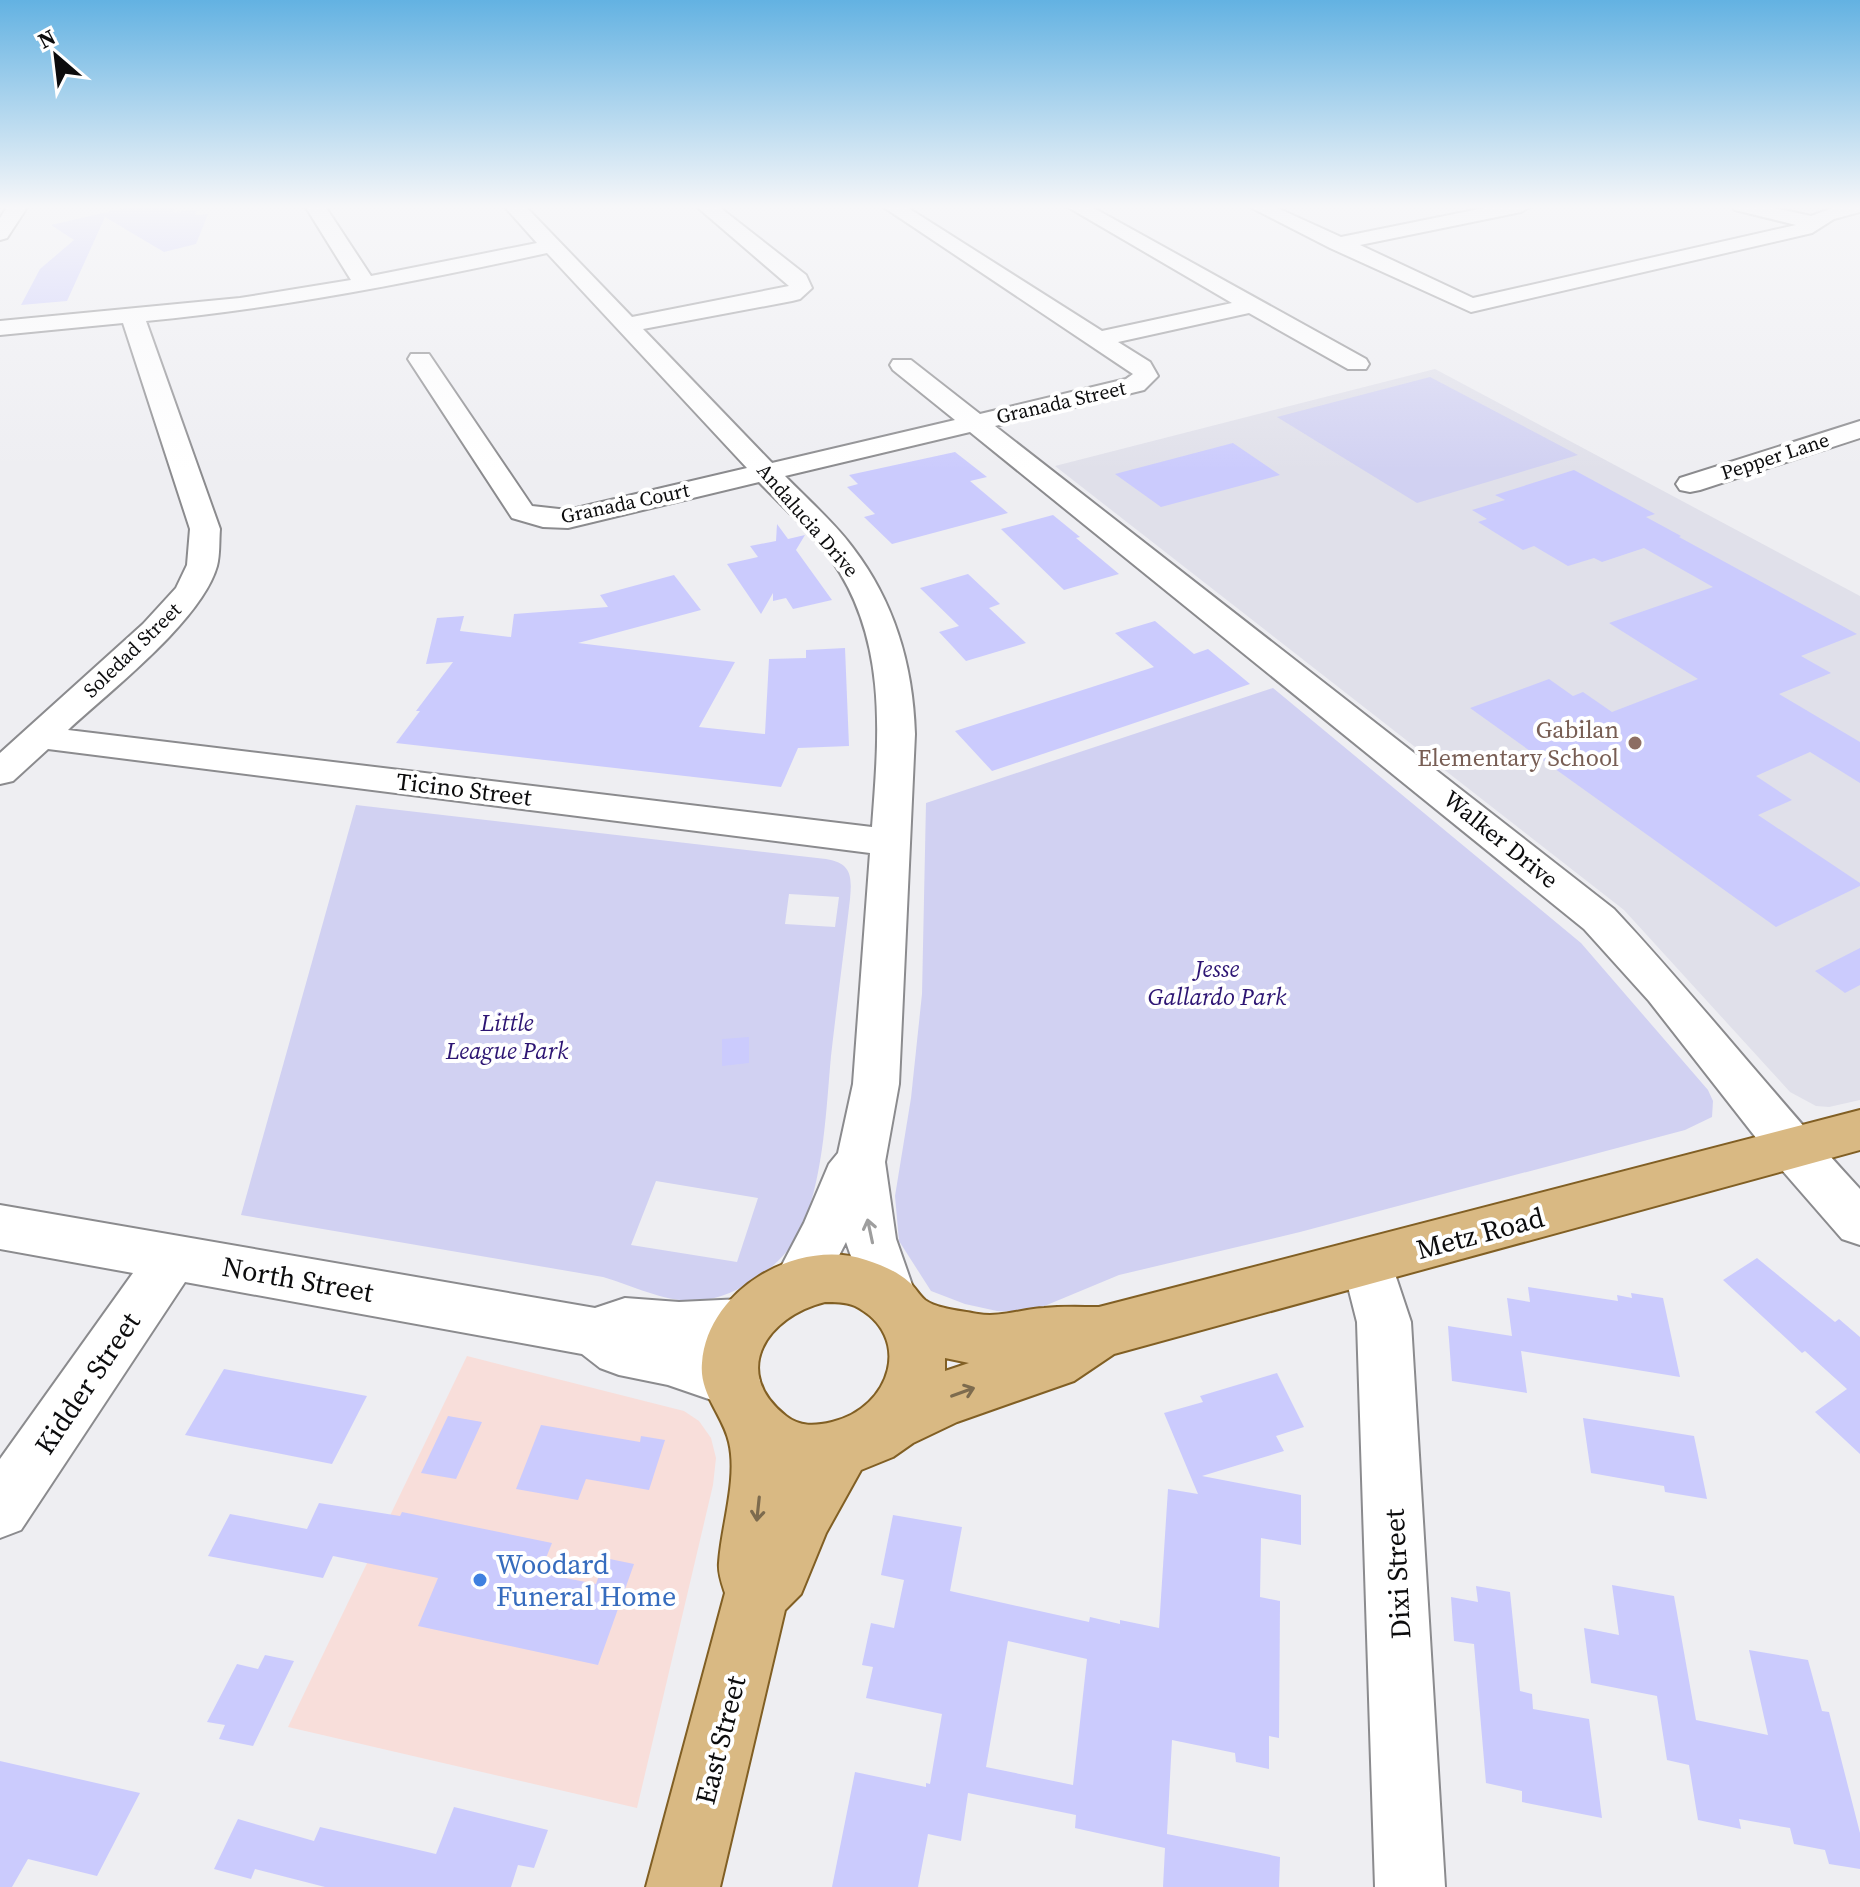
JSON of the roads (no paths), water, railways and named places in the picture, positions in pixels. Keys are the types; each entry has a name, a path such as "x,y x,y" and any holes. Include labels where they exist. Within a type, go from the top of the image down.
{"main road":[{"name":"Metz Road","path":"899,1308 935,1330 988,1340 1044,1333 1099,1332 1860,1130"},
{"path":"825,1278 848,1279 870,1285 899,1308 918,1363 915,1384 907,1404 866,1436 820,1454 798,1453 776,1444 745,1406 729,1362 731,1342 742,1323 758,1306 799,1282 825,1278"},
{"name":"Metz Road","path":"866,1436 943,1399 1054,1362 1099,1332"},
{"name":"East Street","path":"683,1887 757,1593 750,1566 760,1503 745,1406"},
{"name":"East Street","path":"757,1593 778,1571 803,1512 866,1436"}],"street":[{"path":"0,328 240,305 305,294"},
{"name":"Andalucia Drive","path":"598,294 841,552 869,594 892,657 897,700 876,1084 861,1162 846,1178 827,1229 799,1282"},
{"path":"628,325 792,294"},
{"name":"Granada Street","path":"767,471 1135,385 1146,376 1141,367 1029,294"},
{"path":"1234,294 1357,364"},
{"path":"1447,294 1471,305 1519,294"},
{"path":"1099,339 1254,305"},
{"name":"Soledad Street","path":"0,773 155,631 190,591 202,565 205,529 134,316"},
{"name":"Granada Court","path":"420,359 522,512 543,518 568,519 767,471"},
{"name":"Walker Drive","path":"902,365 1599,919 1664,990 1792,1148 1860,1224"},
{"name":"Pepper Lane","path":"1690,484 1860,429"},
{"name":"Ticino Street","path":"41,737 888,842"},
{"name":"Andalucia Drive","path":"861,1162 868,1179 867,1218 876,1259 899,1308"},
{"name":"North Street","path":"0,1227 595,1332 619,1350 668,1360 745,1406"},
{"name":"Kidder Street","path":"0,1509 173,1257"},
{"name":"Dixi Street","path":"1368,1263 1384,1322 1410,1887"},
{"name":"North Street","path":"595,1332 625,1322 679,1326 742,1323"}],"place":[{"name":"Gabilan Elementary School","path":"1635,743"},
{"name":"Woodard Funeral Home","path":"480,1580"}],"park label":[{"name":"Jesse Gallardo Park","path":"1217,982"},
{"name":"Little League Park","path":"507,1036"}]}
